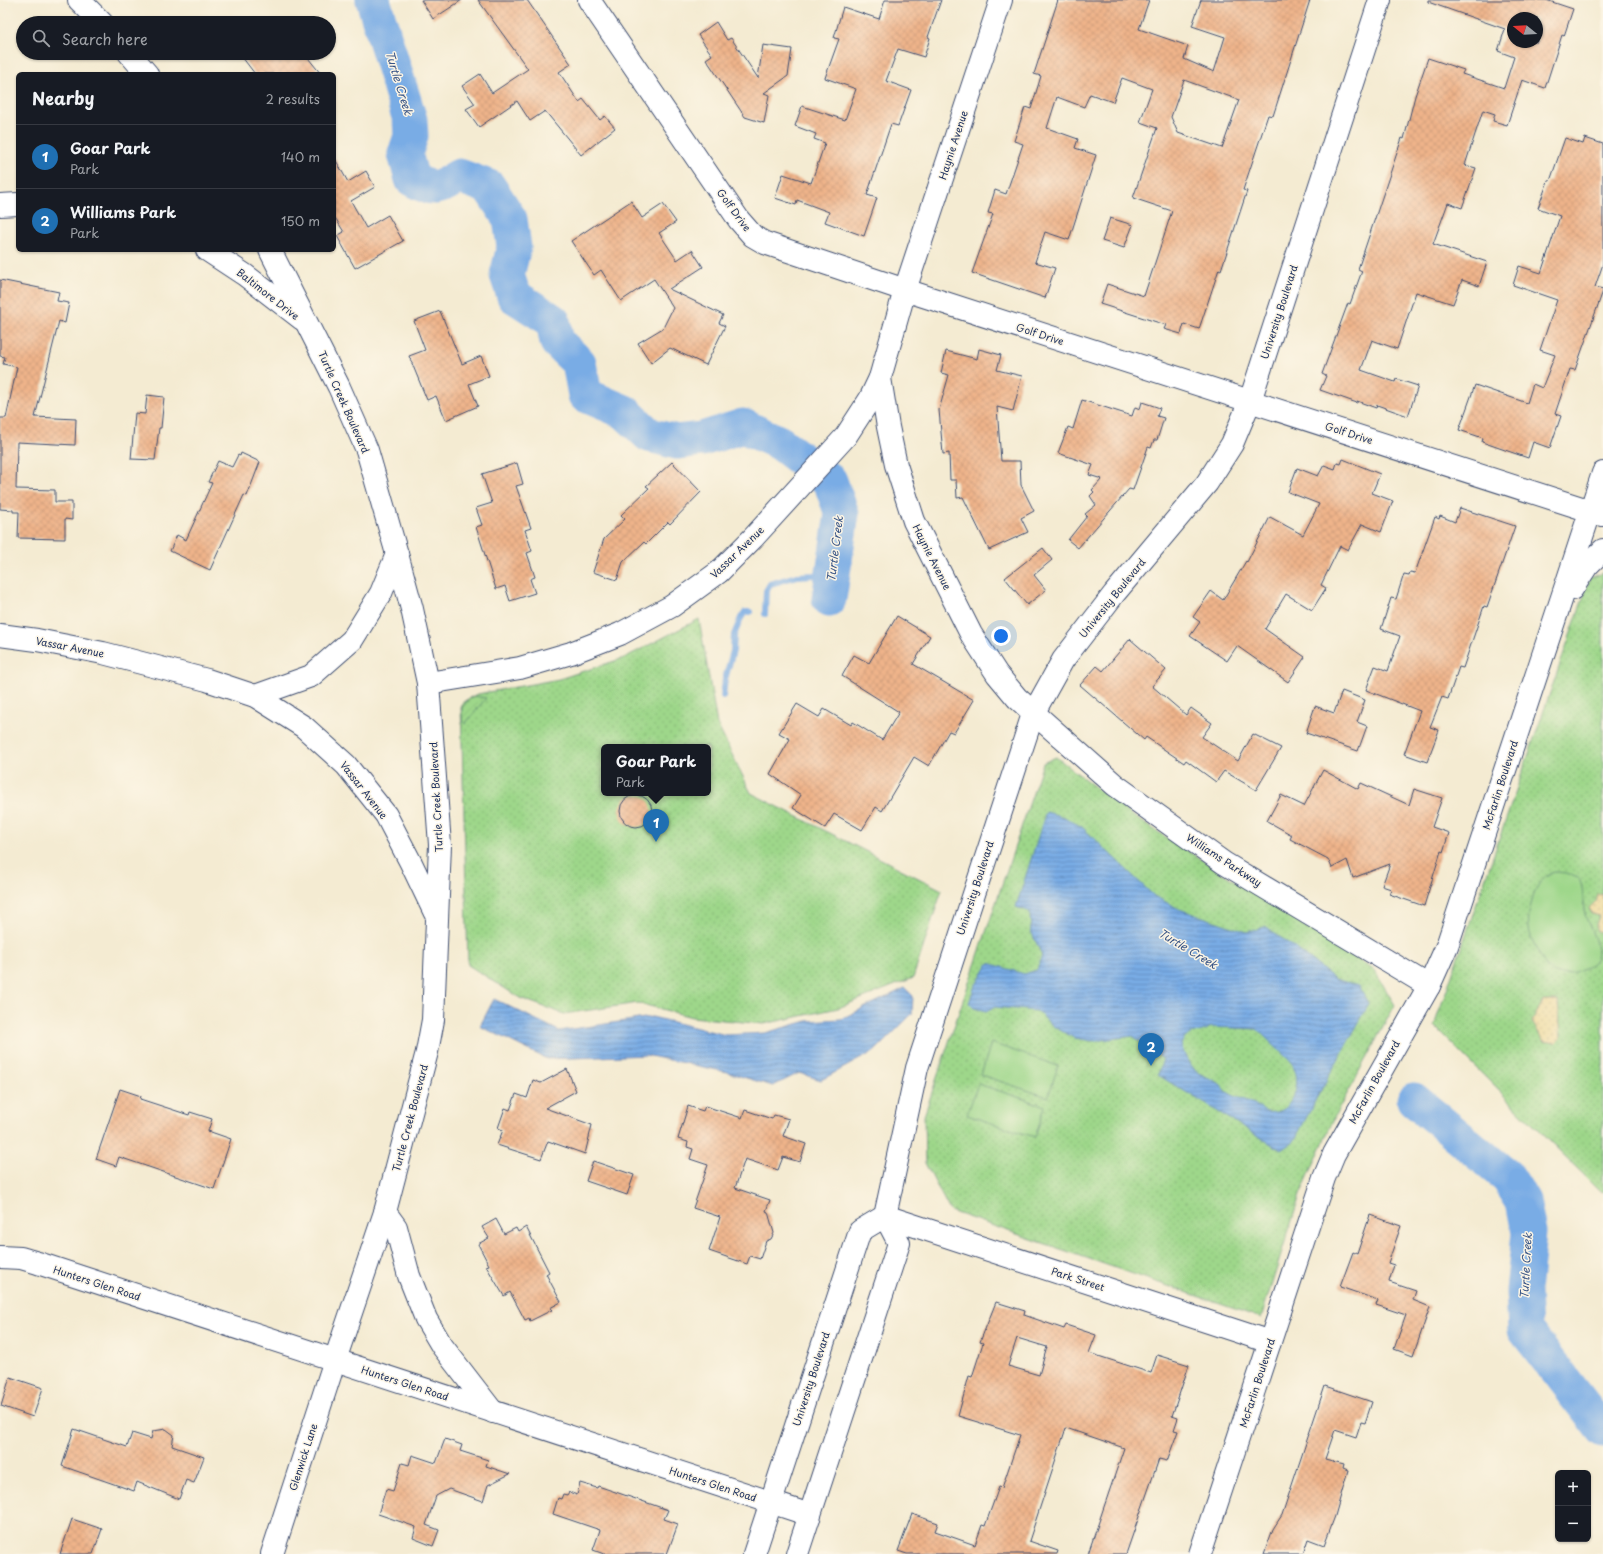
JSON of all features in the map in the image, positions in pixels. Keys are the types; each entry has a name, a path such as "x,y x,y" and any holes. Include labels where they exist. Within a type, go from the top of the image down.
{"street":[{"path":"80,0 95,16"},
{"name":"Haynie Avenue","path":"905,290 1001,0"},
{"name":"University Boulevard","path":"754,1554 860,1231 885,1216 917,1068 1033,714 1063,660 1114,594 1207,483 1232,444 1250,401 1380,0"},
{"name":"Golf Drive","path":"597,4 739,220 753,236 765,243 905,290 1597,513"},
{"path":"0,205 16,204"},
{"name":"Baltimore Drive","path":"210,252 245,274 309,325"},
{"name":"Turtle Creek Boulevard","path":"271,252 339,387 366,450 397,554 412,609 428,683 440,845 433,1020 427,1052 385,1212 335,1360"},
{"name":"Vassar Avenue","path":"428,683 520,668 571,653 620,634 672,606 718,572 753,538 846,436 870,399 880,378 905,290"},
{"name":"Haynie Avenue","path":"880,378 896,465 914,521 972,634 997,674 1033,714"},
{"name":"McFarlin Boulevard","path":"1200,1554 1313,1207 1334,1154 1429,986 1447,946 1556,613 1597,513 1603,473"},
{"name":"McFarlin Boulevard","path":"1556,613 1587,566 1603,550"},
{"path":"255,696 311,676 352,640 381,593 397,554"},
{"name":"Vassar Avenue","path":"0,635 37,640 103,653 207,680 255,696 304,727 346,765 386,815 436,916"},
{"name":"Williams Parkway","path":"1033,714 1115,785 1224,863 1429,986"},
{"path":"385,1212 396,1227 409,1276 426,1319 442,1346 494,1412"},
{"path":"797,1554 899,1243 885,1216"},
{"name":"Park Street","path":"885,1216 1270,1342"},
{"name":"Hunters Glen Road","path":"0,1257 21,1258 38,1263 810,1515"},
{"name":"Glenwick Lane","path":"272,1554 335,1360"}],"green space":[{"path":"1603,573 1603,1194 1434,1026 1590,578"},
{"path":"699,619 717,724 751,793 942,890 913,978 838,1008 764,1024 692,1017 638,1003 564,1014 520,998 468,965 461,704 478,694 559,679 624,658"},
{"path":"474,696 486,698 465,724 462,718 462,707 469,698"},
{"path":"1056,757 1133,816 1374,970 1395,1005 1335,1116 1300,1195 1261,1318 950,1211 925,1163 924,1116 1043,763"},
{"path":"1555,872 1567,873 1579,879 1582,888 1585,912 1597,948 1596,958 1592,964 1566,974 1554,973 1547,968 1531,937 1529,924 1533,896 1537,887 1546,876"},
{"path":"991,1043 1058,1066 1048,1097 981,1075"},
{"path":"978,1084 1045,1106 1035,1137 967,1115"}],"sand":[{"path":"1603,894 1603,932 1597,931 1596,925 1599,916 1592,914 1589,908 1596,901 1598,895"},
{"path":"1543,1001 1558,1001 1561,1037 1556,1043 1544,1041 1532,1022"}],"water":[{"path":"1046,812 1064,817 1082,827 1154,896 1179,909 1247,932 1265,927 1294,947 1335,979 1359,986 1369,1004 1294,1141 1281,1150 1158,1075 1163,1059 1133,1036 1093,1041 1074,1038 1053,1026 1037,1011 995,1007 986,1011 974,1008 969,1003 974,988 989,963 1024,974 1037,970 1042,955 1031,931 1030,912 1016,907","holes":["1211,1027 1257,1029 1290,1061 1295,1069 1297,1078 1294,1096 1283,1109 1276,1112 1267,1112 1254,1104 1232,1095 1217,1082 1193,1069 1184,1054 1181,1044 1187,1036"]},
{"path":"905,988 913,996 912,1014 875,1051 821,1080 799,1073 773,1086 727,1072 646,1055 547,1059 480,1026 494,999 559,1031 652,1017 726,1035 765,1033 807,1021 841,1019"}],"building":[{"path":"421,0 462,0 433,19"},
{"path":"478,0 527,0 571,64 559,72 579,102 583,99 600,120 605,116 615,128 581,155 545,111 530,121 517,101 479,127 466,109 475,104 462,86 480,74 492,93 528,69"},
{"path":"885,0 941,0 928,37 930,38 924,57 898,49 886,81 911,90 898,126 891,124 867,195 877,198 864,236 825,222 829,212 797,200 796,205 775,198 783,174 811,183 825,143 814,139 816,134 795,126 802,106 845,120 856,89 825,78 839,39 834,38 843,7 879,19"},
{"path":"1058,0 1149,0 1139,29 1188,46 1184,59 1214,72 1225,37 1192,26 1201,0 1310,0 1273,116 1268,115 1243,190 1247,191 1221,270 1219,269 1199,329 1184,324 1181,334 1164,329 1166,325 1100,304 1107,284 1144,296 1172,211 1133,198 1157,128 1140,122 1152,89 1122,78 1113,102 1090,94 1084,107 1057,97 1047,128 1078,139 1075,148 1096,155 1069,240 1045,232 1035,262 1055,268 1045,298 972,273 993,214 988,213 995,190 1006,194 1023,144 1014,141 1025,107 1031,109 1041,76 1034,74","holes":["1184,80 1239,100 1222,148 1178,133 1171,117"]},
{"path":"1428,0 1546,0 1573,9 1564,36 1562,35 1545,88 1522,80 1507,125 1493,121 1495,114 1483,110 1465,165 1476,168 1462,208 1448,203 1433,244 1487,262 1479,286 1462,280 1453,304 1416,292 1397,349 1372,340 1361,370 1395,382 1396,379 1418,386 1408,416 1377,405 1376,408 1357,401 1357,403 1320,390 1326,376 1322,374 1348,303 1350,304 1362,271 1358,269 1402,138 1404,139 1415,96 1428,58 1464,70 1462,74 1504,88 1514,57 1498,51 1505,29 1428,2"},
{"path":"716,22 727,40 731,38 758,78 763,45 792,49 788,76 764,93 769,95 764,123 745,117 706,59 712,55 698,35"},
{"path":"244,60 310,60 319,72 253,72"},
{"path":"1565,138 1583,144 1585,138 1603,144 1603,264 1595,287 1603,289 1603,291 1575,370 1570,369 1555,414 1561,416 1550,448 1533,442 1528,458 1482,442 1483,438 1459,430 1475,385 1527,403 1533,384 1542,388 1555,355 1540,350 1557,300 1513,285 1519,266 1541,273 1560,216 1538,208 1548,181 1550,181"},
{"path":"336,161 348,182 366,171 375,187 351,201 366,228 388,215 403,241 355,268 337,236 344,232 336,219"},
{"path":"631,201 642,218 663,204 676,222 659,233 677,260 692,250 703,267 669,289 723,315 719,323 725,326 706,365 670,348 651,363 638,343 663,328 673,308 654,279 621,301 601,270 594,275 571,241"},
{"path":"1110,218 1133,225 1124,248 1102,241"},
{"path":"0,280 59,292 57,301 69,303 65,323 59,321 35,417 76,419 75,445 17,442 16,489 55,490 55,502 72,502 72,520 65,519 65,539 18,538 19,512 0,509 0,418 6,418 17,367 3,364 5,357 0,356"},
{"path":"440,311 462,364 481,356 489,376 469,384 478,406 446,420 436,396 427,400 409,356 425,350 414,321"},
{"path":"979,349 1001,355 997,370 1022,376 1013,411 997,407 1001,461 1020,461 1021,485 1034,511 1021,518 1028,532 989,550 963,497 957,498 956,480 950,480 949,453 943,454 939,410 949,375 941,373 946,351 977,359"},
{"path":"147,395 164,397 161,428 159,428 155,460 131,459 135,413 145,414"},
{"path":"1082,400 1132,416 1135,407 1140,409 1142,402 1160,408 1157,416 1164,418 1157,440 1154,440 1151,448 1148,447 1133,490 1129,489 1078,548 1068,540 1087,516 1085,514 1096,505 1090,496 1094,492 1092,490 1102,479 1089,475 1093,465 1058,453 1068,427 1073,429"},
{"path":"241,453 260,462 247,496 244,495 210,570 170,551 177,535 186,540 212,483 208,482 218,461 232,467 238,455 240,456"},
{"path":"1343,459 1380,474 1372,493 1393,501 1381,532 1362,524 1348,550 1340,546 1321,585 1326,588 1312,610 1286,594 1265,629 1305,657 1288,682 1237,646 1227,661 1190,636 1200,622 1193,617 1211,591 1223,600 1246,561 1247,562 1270,517 1303,535 1319,504 1288,492 1297,468 1318,476 1324,465 1335,469 1337,463 1341,464"},
{"path":"672,462 701,492 670,524 668,522 646,544 644,542 623,562 617,580 593,572 604,539 625,519 621,515 649,488 646,486"},
{"path":"517,463 523,484 516,486 531,528 525,530 532,551 527,553 535,577 530,579 535,593 510,601 505,586 496,589 476,527 482,525 476,508 492,503 482,474"},
{"path":"1460,508 1515,526 1487,607 1484,606 1463,668 1459,667 1448,699 1442,697 1430,727 1439,730 1427,762 1404,754 1420,711 1366,690 1375,666 1388,671 1400,636 1381,629 1391,598 1396,599 1404,574 1409,575 1410,572 1415,573 1435,517 1439,519 1440,516 1455,522"},
{"path":"1043,548 1052,560 1034,575 1046,590 1027,605 1005,578"},
{"path":"897,616 930,636 913,664 974,700 954,733 949,731 929,766 914,757 882,811 876,807 862,830 834,814 825,828 793,808 801,795 770,774 790,739 779,733 797,704 819,717 824,709 851,725 853,722 882,740 899,712 842,676 854,655 869,663"},
{"path":"1130,639 1166,670 1152,686 1186,715 1191,708 1212,723 1202,737 1238,761 1253,734 1281,748 1256,790 1224,771 1216,782 1186,760 1184,763 1146,737 1144,740 1080,685 1097,666 1103,671"},
{"path":"1342,691 1365,700 1357,722 1367,726 1358,751 1306,733 1315,706 1334,713"},
{"path":"1323,770 1358,789 1361,783 1409,805 1414,789 1442,798 1432,827 1449,833 1443,852 1441,851 1424,906 1389,894 1391,889 1382,886 1390,864 1353,878 1347,860 1332,868 1328,859 1290,839 1292,835 1267,821 1281,795 1304,806"},
{"path":"630,796 645,797 650,802 652,814 648,823 639,827 633,827 624,823 620,814 622,802"},
{"path":"567,1069 576,1091 545,1108 592,1125 585,1154 548,1141 541,1159 497,1145 503,1130 498,1128 505,1108 510,1110 516,1094 527,1098 533,1080 541,1083"},
{"path":"120,1089 141,1096 140,1099 189,1115 190,1112 212,1119 208,1131 231,1139 214,1189 119,1157 116,1166 96,1159"},
{"path":"688,1106 703,1111 705,1106 742,1118 745,1110 772,1119 774,1115 789,1119 783,1136 806,1144 800,1162 783,1157 778,1170 745,1159 735,1188 770,1200 766,1211 768,1212 774,1233 771,1239 766,1241 760,1259 750,1256 747,1264 709,1251 720,1217 693,1208 708,1165 690,1159 693,1149 687,1147 688,1142 678,1139"},
{"path":"593,1161 634,1175 627,1195 586,1181"},
{"path":"1370,1215 1401,1226 1388,1263 1394,1265 1389,1282 1416,1291 1413,1300 1430,1307 1413,1356 1394,1349 1406,1315 1376,1305 1378,1300 1340,1287 1353,1252 1357,1254"},
{"path":"496,1219 504,1234 516,1228 518,1232 526,1227 549,1272 546,1274 561,1302 550,1308 552,1310 530,1321 529,1318 525,1320 510,1292 504,1296 486,1266 489,1265 478,1244 489,1238 482,1227"},
{"path":"996,1302 1025,1311 1024,1315 1064,1329 1066,1325 1096,1335 1089,1353 1151,1373 1157,1355 1189,1365 1172,1416 1178,1418 1174,1430 1178,1431 1167,1461 1159,1459 1126,1554 1088,1554 1124,1448 1066,1428 1029,1541 1058,1551 1057,1554 907,1554 898,1551 912,1514 938,1523 935,1531 975,1545 982,1525 985,1526 999,1487 1002,1488 1020,1435 958,1416 969,1376 972,1377 983,1343 980,1342","holes":["1017,1338 1047,1347 1039,1375 1008,1366"]},
{"path":"10,1377 43,1388 33,1417 1,1406"},
{"path":"1325,1386 1372,1402 1365,1423 1361,1422 1356,1437 1335,1430 1325,1459 1344,1464 1343,1468 1348,1470 1335,1516 1324,1545 1308,1539 1303,1554 1264,1554 1273,1529 1282,1515"},
{"path":"74,1429 127,1447 132,1433 151,1439 153,1431 166,1429 174,1435 172,1446 204,1457 194,1483 186,1480 179,1499 137,1482 134,1491 62,1466"},
{"path":"445,1439 462,1445 460,1451 488,1460 486,1466 510,1474 488,1485 483,1501 449,1489 436,1496 426,1525 439,1530 433,1546 413,1538 416,1527 378,1514 386,1489 393,1491 402,1463 409,1465 412,1455 436,1463"},
{"path":"580,1483 597,1488 598,1486 668,1510 664,1519 678,1524 667,1554 604,1554 593,1550 600,1530 553,1514 558,1498 561,1499 563,1494 567,1495 569,1492 577,1495"},
{"path":"72,1519 102,1529 93,1554 60,1554"}],"waterway":[{"name":"Turtle Creek","path":"373,0 410,120 411,136 405,154 412,179 426,186 436,187 441,186 459,176 489,187 510,219 514,247 507,275 514,296 553,321 557,342 579,363 585,395 625,412 649,435 677,442 702,439 743,426 780,443 830,481 842,514 829,599"},
{"path":"765,614 766,591 770,584 797,576 833,574"},
{"path":"723,696 725,679 733,651 734,635 745,612 750,612"},
{"name":"Turtle Creek","path":"1414,1100 1508,1177 1523,1201 1529,1233 1523,1291 1525,1330 1603,1430"}],"place":[{"name":"Goar Park","path":"656,842"},
{"name":"Williams Park","path":"1151,1066"}]}
